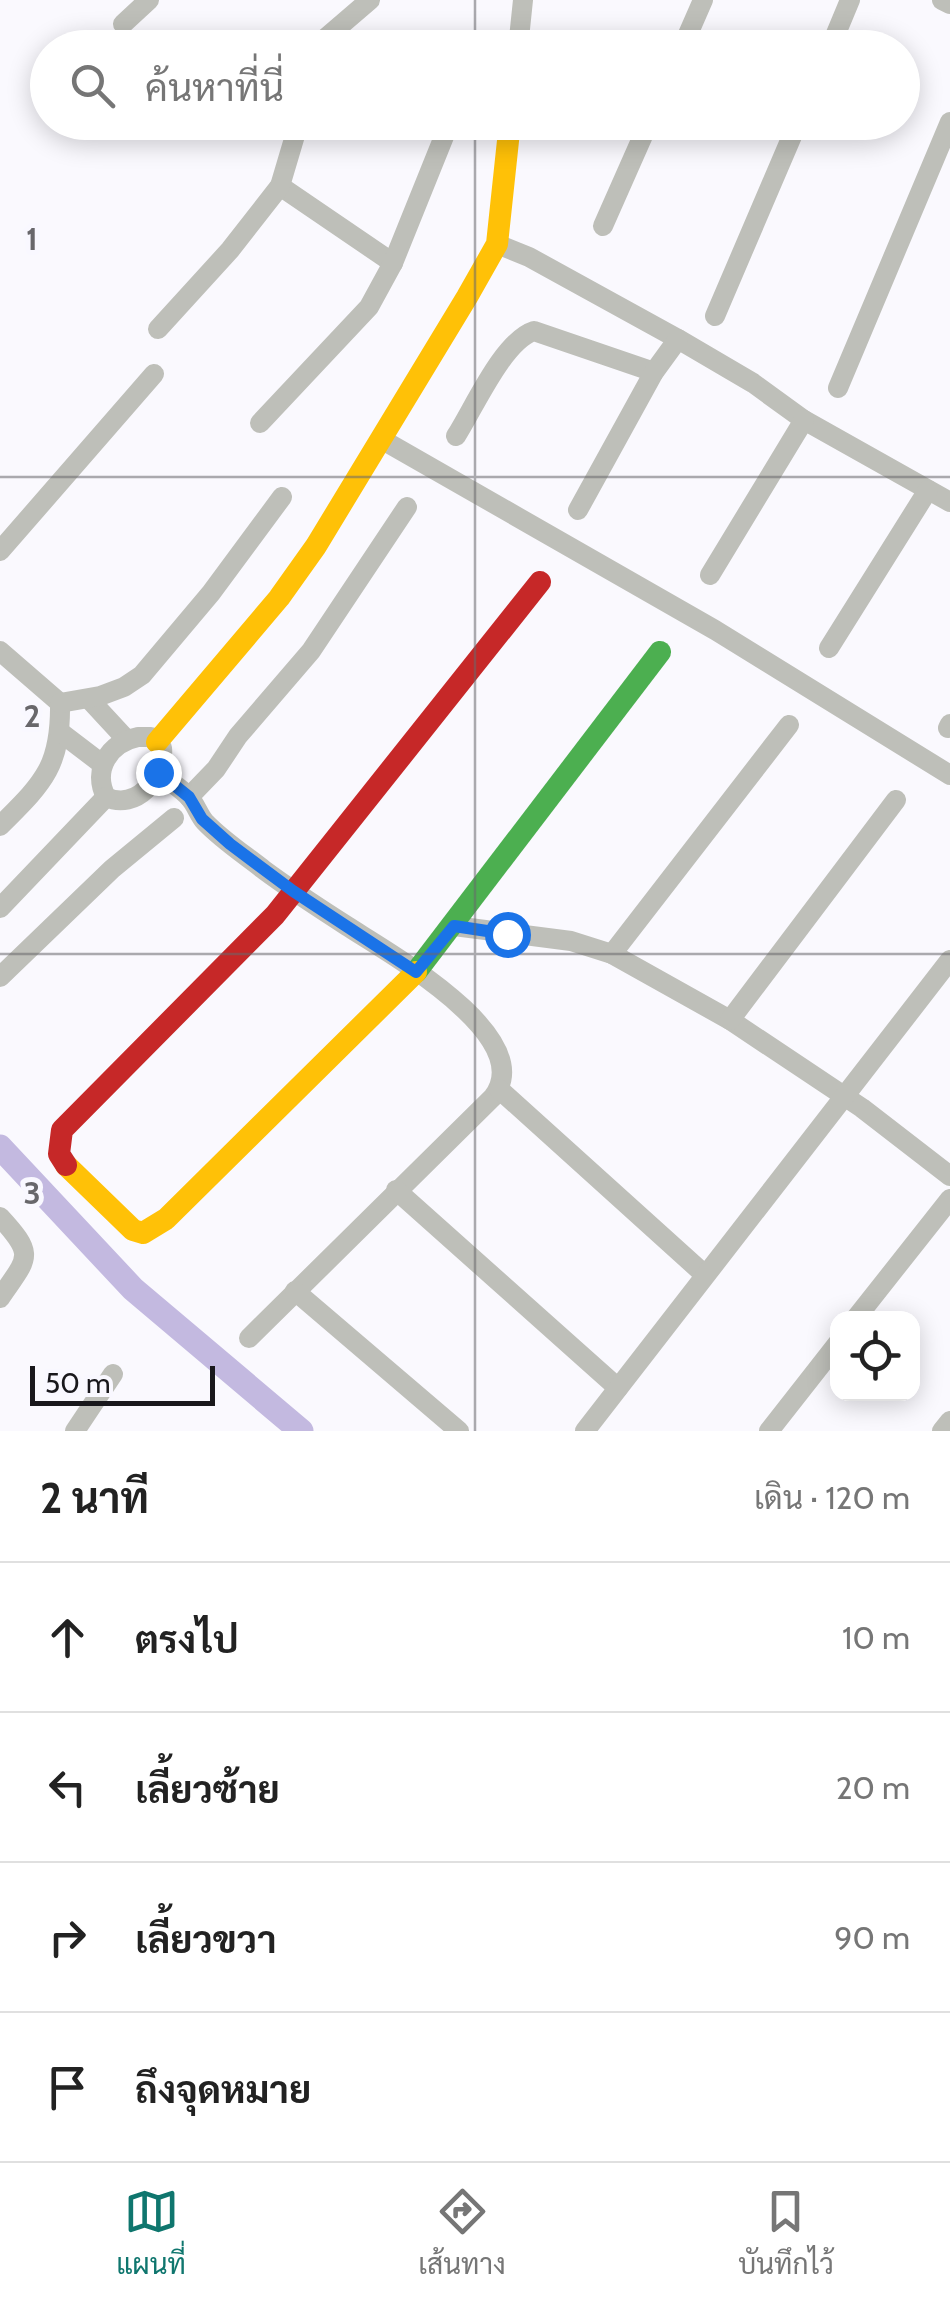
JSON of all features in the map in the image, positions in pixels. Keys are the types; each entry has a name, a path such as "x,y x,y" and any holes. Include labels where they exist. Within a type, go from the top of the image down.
{"street":[{"path":"123,24 149,0"},
{"path":"335,30 370,0"},
{"path":"520,30 523,0"},
{"path":"690,30 703,0"},
{"path":"838,30 850,0"},
{"path":"942,0 950,4"},
{"path":"838,388 950,122"},
{"path":"158,329 230,250 280,186 294,140"},
{"path":"260,422 369,307 393,263 443,140"},
{"path":"157,742 279,598 316,546 498,244 508,140"},
{"path":"604,226 641,140"},
{"path":"715,316 790,140"},
{"path":"280,186 393,263"},
{"path":"498,244 678,339 753,383 804,420 950,502"},
{"path":"456,436 508,351 523,335 534,332 654,372"},
{"path":"578,510 654,372 678,339"},
{"path":"0,552 154,374"},
{"path":"710,575 804,420"},
{"path":"381,438 715,630 950,775"},
{"path":"829,648 928,490"},
{"path":"60,703 124,687 142,675 211,593 282,498"},
{"path":"189,797 310,651 407,508"},
{"path":"540,582 275,916 62,1130 58,1154 63,1163 133,1230 144,1233 166,1219 416,972 660,652"},
{"path":"0,652 60,703 60,732 48,775 0,826"},
{"path":"89,698 126,739"},
{"path":"612,954 789,725"},
{"path":"60,732 102,764"},
{"path":"152,738 162,748 163,758 144,792 117,802 106,797 98,776 102,764 126,739 152,738"},
{"path":"158,772 189,797 202,819 293,891 416,972 465,1010 485,1031 499,1055 502,1072 499,1089 249,1338"},
{"path":"144,792 174,818 202,819"},
{"path":"0,908 106,797"},
{"path":"730,1020 896,800"},
{"path":"0,976 112,869 174,818"},
{"path":"454,926 571,941 612,954 730,1020 846,1096 950,1176"},
{"path":"584,1431 950,960"},
{"path":"499,1089 704,1275"},
{"path":"396,1190 618,1388"},
{"path":"862,1311 950,1199"},
{"path":"0,1298 25,1253 22,1242 3,1226"},
{"path":"295,1291 460,1431"},
{"path":"769,1431 830,1353"},
{"path":"75,1431 113,1374"},
{"path":"942,1431 950,1421"}],"waterway":[{"path":"0,1147 133,1289 301,1431"}],"traffic: fast":[{"path":"416,972 660,652"}],"traffic: slow":[{"path":"157,742 279,598 316,546 467,297 497,244 508,140"},
{"path":"66,1165 133,1230 143,1233 166,1219 416,972"}],"traffic: jam":[{"path":"66,1165 59,1154 62,1130 275,915 540,582"}],"route":[{"path":"158,772 189,797 202,819 230,844 293,891 416,972 454,926 507,934"}]}
